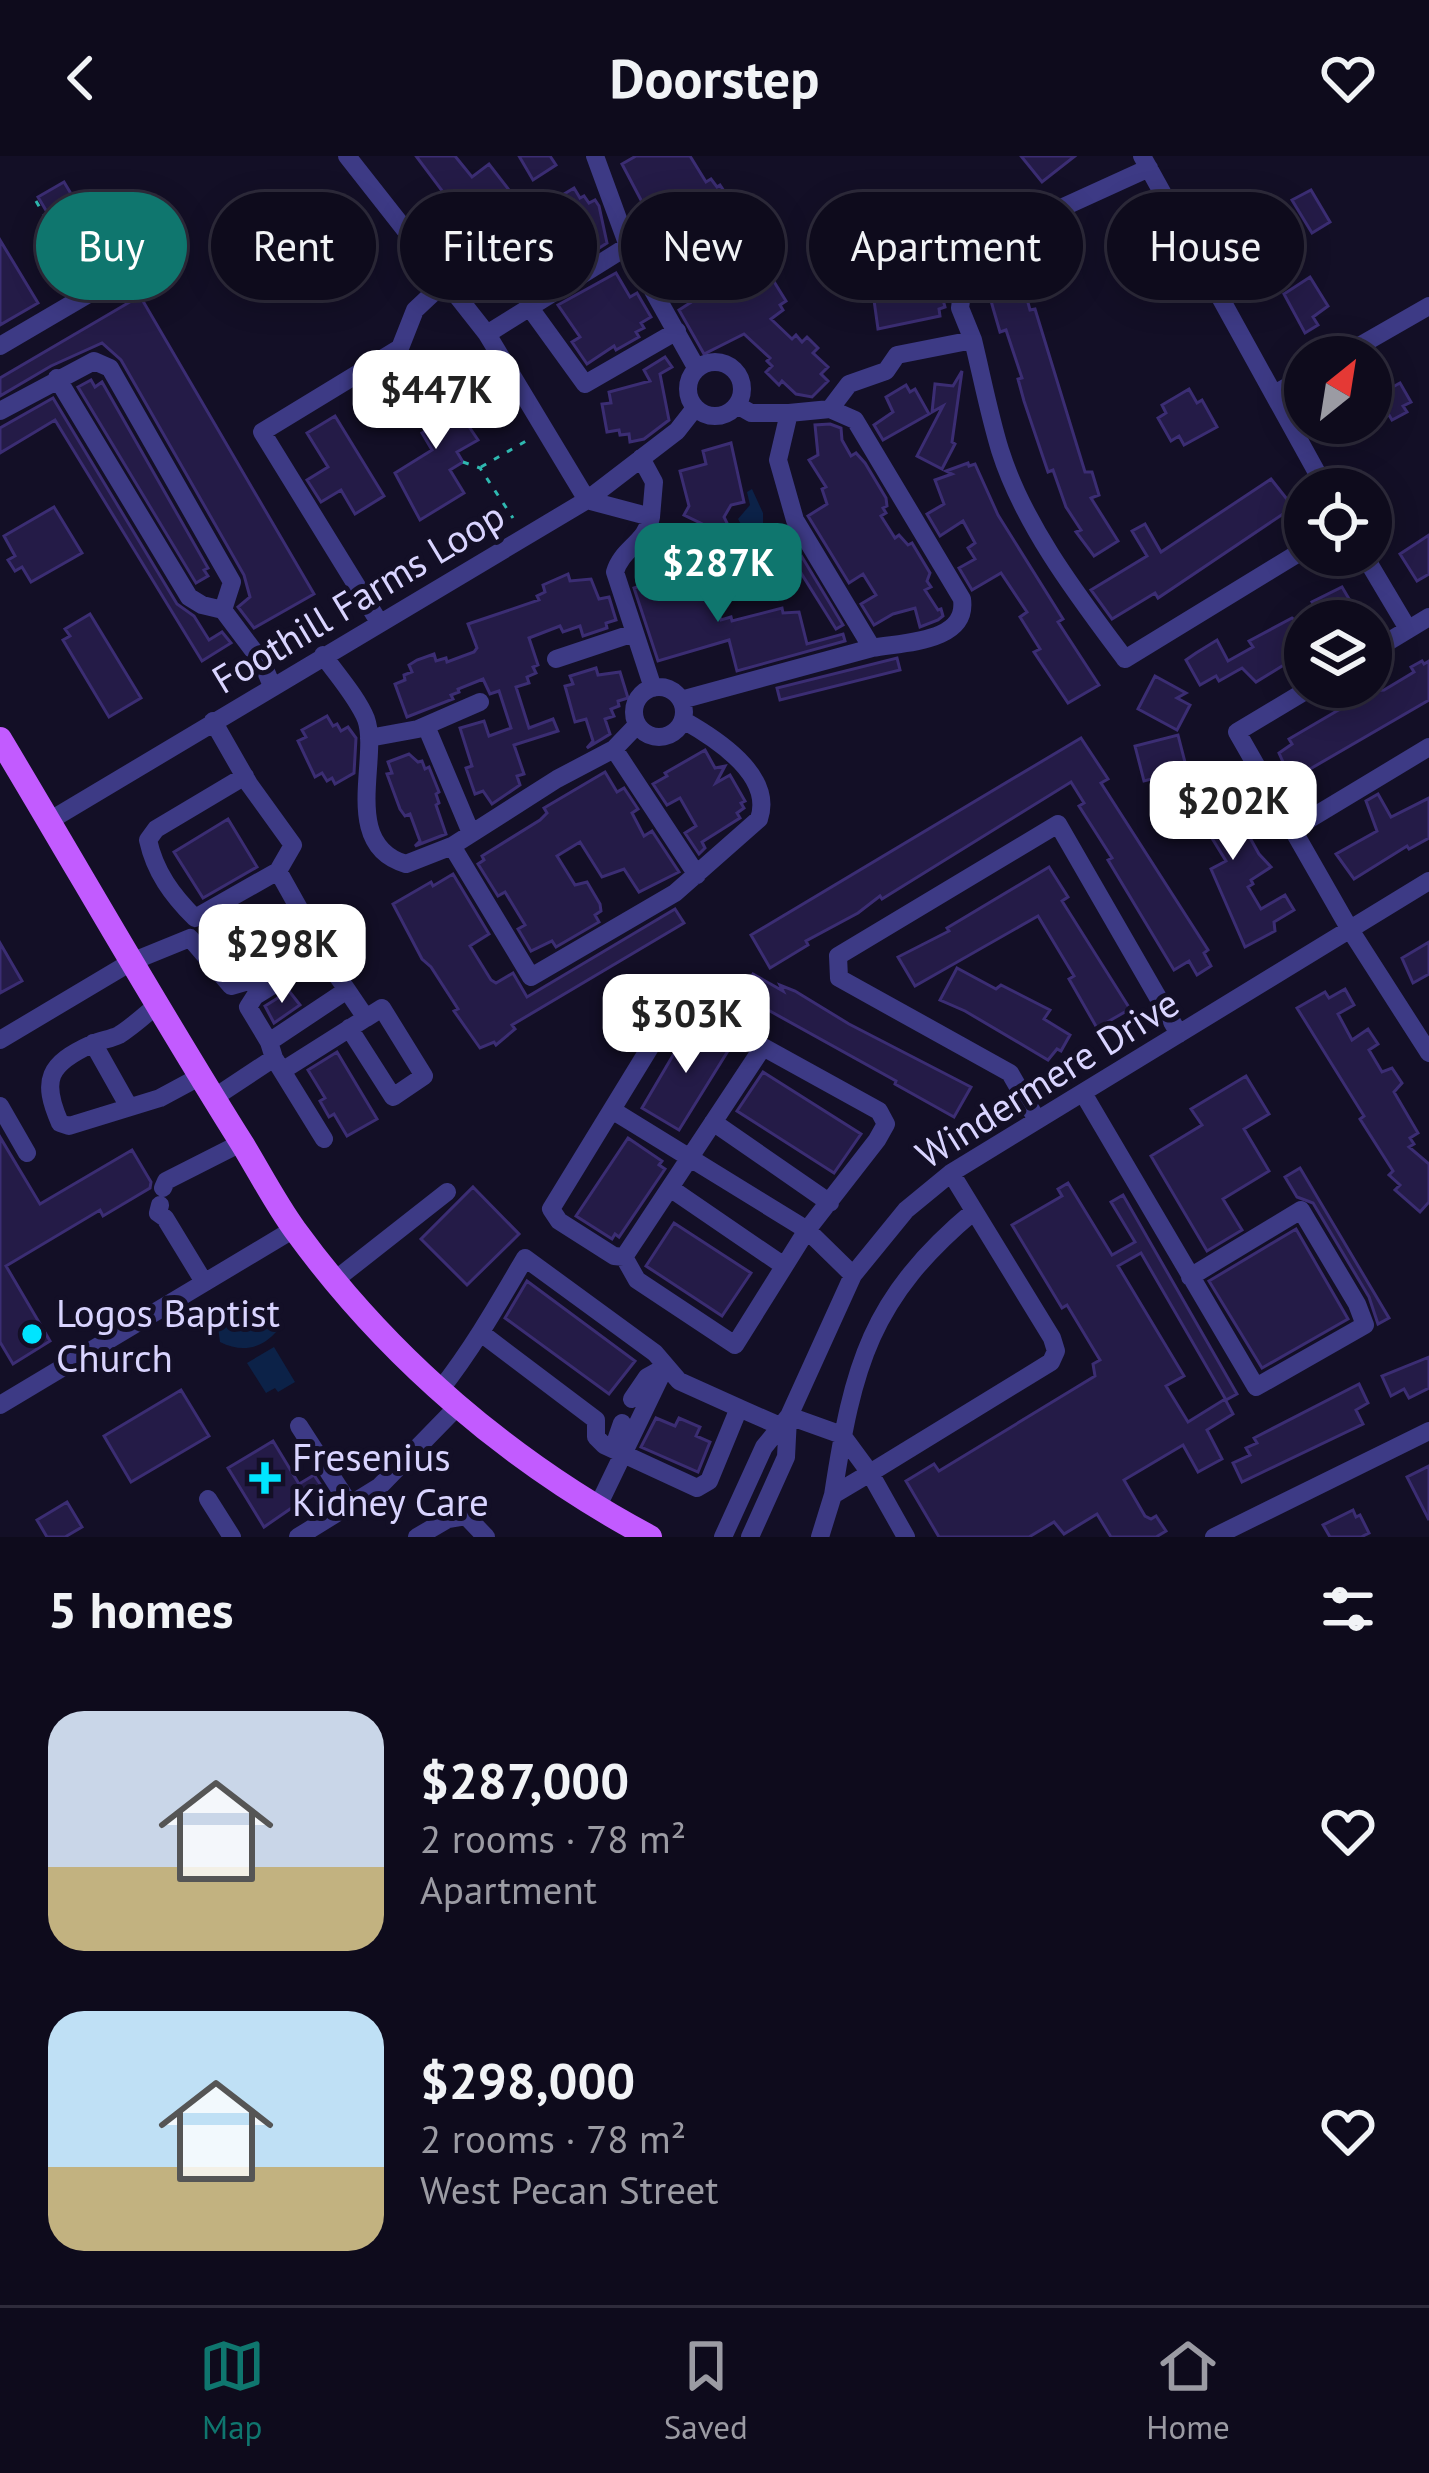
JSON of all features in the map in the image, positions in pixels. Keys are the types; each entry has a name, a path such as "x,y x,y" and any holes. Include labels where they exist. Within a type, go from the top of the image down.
{"main road":[{"path":"0,739 206,1088 294,1228 335,1280 409,1362 449,1398 525,1460 650,1537"}],"street":[{"path":"346,156 400,221"},
{"path":"595,156 621,227"},
{"path":"1083,195 1146,162 1315,468"},
{"path":"487,334 621,250"},
{"path":"0,346 77,300"},
{"path":"379,622 262,432 400,348 415,310 426,300"},
{"path":"463,300 587,500 651,517"},
{"path":"659,300 697,369"},
{"path":"961,300 1016,491 1090,613 1125,659 1284,562"},
{"path":"1377,336 1429,306"},
{"path":"530,308 585,384 676,332"},
{"path":"830,410 849,384 886,371 897,355 973,340"},
{"path":"0,411 94,361 110,368 232,582 224,610"},
{"path":"712,362 729,366 740,380 737,405 717,416 695,408 688,384 697,369 712,362"},
{"path":"57,378 189,597 224,610"},
{"path":"1274,394 1284,389"},
{"path":"682,710 872,648 946,634 964,608 863,430 849,415 830,410 751,413 737,405"},
{"name":"Foothill Farms Loop","path":"49,821 587,500 677,431 695,408"},
{"path":"789,413 778,460 795,520 872,648"},
{"path":"641,458 654,482 651,517 646,534 623,556 615,572 652,688"},
{"path":"1376,576 1408,629"},
{"path":"224,610 262,662 272,686"},
{"path":"1392,639 1429,617"},
{"path":"556,659 634,633"},
{"path":"323,655 364,714 369,738 365,800 380,848 406,864 452,846 614,749 637,725 636,703 652,688 669,689 682,710 730,747 764,806 759,819 675,893 531,977 452,846"},
{"path":"369,738 426,725 480,702"},
{"path":"1284,704 1237,732 1349,928 1422,1026 1429,1053"},
{"path":"637,725 658,738 674,733 682,710"},
{"path":"213,721 293,845 278,871 195,918 172,894 152,860 148,840 157,829 245,776"},
{"path":"426,725 471,833"},
{"path":"1293,829 1429,747"},
{"path":"614,749 697,875"},
{"path":"1037,1120 1010,1073 839,978 838,956 1058,824 1179,1034"},
{"path":"0,1040 131,962 190,938 231,986 259,978 316,939 278,871"},
{"name":"Windermere Drive","path":"723,1537 853,1275 906,1210 951,1173 1429,881"},
{"path":"157,1005 118,1036 93,1043 62,1062 49,1077 46,1093 60,1123 69,1126 206,1088 275,1057 357,1023 347,990 326,958 318,956 255,996 248,1006 275,1057 324,1139"},
{"path":"275,1057 347,990"},
{"path":"677,1008 694,1008 763,1047 879,1111 886,1124 807,1230 735,1345 637,1280 623,1258 559,1221 551,1209 677,1008"},
{"path":"93,1043 129,1107"},
{"path":"623,1258 763,1047"},
{"path":"1083,1093 1190,1276 1256,1387 1365,1325 1300,1210 1190,1276"},
{"path":"0,1106 27,1154"},
{"path":"612,1110 807,1230 853,1275"},
{"path":"713,1122 830,1203"},
{"path":"204,1282 158,1214 166,1180 241,1143"},
{"path":"833,1495 1051,1362 1056,1351 951,1173"},
{"path":"670,1188 784,1266"},
{"path":"335,1280 447,1192"},
{"path":"820,1537 833,1495 849,1398 886,1304 918,1261 974,1211"},
{"path":"0,1405 294,1228"},
{"path":"298,1537 379,1486 449,1398 525,1258 655,1353 679,1381 739,1408 842,1435 906,1537"},
{"path":"481,1333 596,1420 596,1436 618,1452 697,1488 710,1481 739,1408"},
{"path":"632,1399 647,1376 664,1367"},
{"path":"597,1508 618,1452 664,1367"},
{"name":"Windermere Drive","path":"750,1537 786,1457 784,1421"},
{"path":"618,1452 622,1424"},
{"path":"299,1426 350,1504"},
{"path":"1214,1537 1429,1431"},
{"path":"208,1498 232,1537"},
{"path":"417,1537 448,1519 466,1516 486,1537"}],"path":[{"path":"479,468 526,441"},
{"path":"463,462 479,468 513,518"}],"water":[{"path":"752,489 763,513 763,537 777,552 774,562 760,562 748,550 733,550 727,543 729,535 742,526 738,519 750,505 747,492"},
{"path":"248,1306 265,1306 277,1316 277,1331 251,1347 220,1342 218,1327"},
{"path":"274,1347 295,1382 266,1393 247,1363"}],"building":[{"path":"416,156 455,156 472,177 489,164 511,192 443,192"},
{"path":"519,156 550,156 556,165 533,180"},
{"path":"636,156 690,156 706,182 711,179 725,192 637,192 622,164"},
{"path":"1021,156 1075,156 1042,182"},
{"path":"64,182 70,192 47,192"},
{"path":"1311,190 1330,222 1312,233 1304,220 1304,194"},
{"path":"597,203 599,206 607,243 597,249"},
{"path":"0,240 38,303 0,325"},
{"path":"616,273 621,300 641,300 651,317 641,323 644,328 636,332 639,337 587,364 572,342 580,337 558,305 567,300 597,300 597,283"},
{"path":"1310,277 1328,306 1313,317 1318,325 1305,333 1287,300 1304,300 1304,281"},
{"path":"785,299 786,301 780,305 783,310 771,319 792,339 796,335 802,342 807,337 818,348 813,353 828,367 821,374 828,381 812,397 796,394 782,381 779,385 766,372 772,366 767,361 770,358 744,334 704,354 679,310 693,301"},
{"path":"133,300 142,300 314,594 254,628 238,607 250,597 244,575 121,360 102,343 0,396 0,378"},
{"path":"874,300 943,300 940,316 878,329"},
{"path":"991,300 1027,300 1030,310 1035,309 1085,472 1092,472 1099,495 1091,498 1118,541 1094,556 1076,532 1081,530 1066,507 1053,470 1048,472 1006,330 1000,332"},
{"path":"665,357 672,367 660,374 669,420 644,439 630,442 629,434 607,432 602,404 611,403 609,392 650,381 644,370"},
{"path":"962,371 955,444 942,469 917,456 943,406 932,412 935,384 953,386"},
{"path":"91,380 95,387 102,382 208,568 204,570 208,576 196,583 78,387"},
{"path":"438,381 478,440 457,452 463,462 450,470 464,493 420,520 395,473 432,450 422,433 427,430 408,399"},
{"path":"1400,383 1411,402 1403,406 1407,412 1392,420 1392,387"},
{"path":"906,385 910,392 915,389 929,414 883,440 874,425 893,412 886,397"},
{"path":"1189,389 1197,403 1202,400 1217,427 1184,445 1179,436 1171,441 1158,418 1166,413 1162,405"},
{"path":"53,398 177,604 194,616 209,640 222,632 231,643 202,661 55,420 0,453 0,428"},
{"path":"335,416 384,496 355,514 341,490 321,502 307,480 328,467 307,433"},
{"path":"815,425 841,428 851,456 856,453 865,463 886,498 886,513 881,516 895,538 899,535 908,545 912,543 930,573 931,587 925,590 941,609 943,616 938,620 920,627 915,608 874,625 861,604 876,595 863,574 849,583 808,516 827,504 822,489 826,487 809,460 818,455"},
{"path":"731,443 744,502 731,505 724,517 727,523 717,531 684,515 689,506 680,471 706,464 703,451"},
{"path":"975,464 998,515 1063,619 1058,622 1099,685 1068,703 1034,652 1040,649 1020,617 1027,612 1001,573 972,590 959,568 975,559 968,548 975,543 963,521 940,536 927,514 944,504 935,480"},
{"path":"1271,479 1284,495 1284,513 1158,598 1155,593 1112,619 1091,590 1147,556 1132,531 1145,524 1161,552"},
{"path":"54,507 82,553 31,582 22,567 15,571 8,560 15,556 4,536"},
{"path":"1429,535 1429,574 1417,581 1400,554"},
{"path":"802,557 843,625 836,629 796,565"},
{"path":"690,570 695,589 703,587 705,594 711,593 721,620 782,608 783,613 799,612 807,644 843,634 845,641 737,671 729,640 658,661 634,588"},
{"path":"568,574 570,581 591,579 599,599 609,597 616,620 583,636 580,626 563,632 560,626 529,638 536,673 527,677 529,683 516,687 529,728 553,719 558,731 514,745 524,774 517,776 520,785 492,804 483,791 475,794 460,728 484,721 489,736 511,728 499,691 490,694 483,679 458,689 453,699 407,717 395,684 405,680 404,675 412,672 409,665 417,660 434,654 436,661 446,658 447,662 474,652 477,648 468,624 539,600 537,596 545,592 543,585"},
{"path":"1342,587 1350,600 1316,600"},
{"path":"90,614 141,698 109,717 63,640 70,636 65,629"},
{"path":"1284,622 1284,665 1256,682 1242,668 1200,685 1186,660 1217,640 1228,661 1253,647 1249,641"},
{"path":"897,658 900,670 780,700 777,688"},
{"path":"1429,661 1429,700 1291,780 1279,753 1292,744 1289,739 1342,708 1392,708 1392,685 1414,672 1411,667"},
{"path":"596,668 598,675 620,672 628,698 618,701 619,706 611,709 614,716 605,719 610,734 587,748 593,741 586,719 575,722 565,686 573,684 570,676"},
{"path":"1155,676 1186,693 1177,698 1190,705 1177,730 1138,709"},
{"path":"327,716 333,726 337,724 341,731 348,727 356,738 354,773 335,784 322,773 315,777 298,741 306,737 302,730"},
{"path":"1178,735 1187,770 1144,781 1135,746"},
{"path":"1081,738 1108,779 1101,783 1208,950 1204,953 1211,966 1197,975 1189,961 1174,970 1108,860 1112,858 1079,806 1084,803 1071,782 806,941 808,945 770,968 751,935"},
{"path":"705,750 715,768 725,766 716,783 730,775 745,801 737,813 740,818 702,842 705,848 699,854 685,833 696,826 680,798 667,805 653,784"},
{"path":"409,754 422,761 425,769 429,767 446,834 415,846 420,841 410,814 405,816 400,809 387,774 392,773 388,762"},
{"path":"605,772 617,792 624,788 638,809 632,813 644,836 652,831 679,872 639,892 624,869 602,877 580,842 557,856 575,885 587,882 600,904 601,911 595,915 599,922 556,947 552,941 531,951 518,929 525,925 505,892 498,896 478,864 482,856 540,820 547,813 544,808"},
{"path":"1193,775 1224,815 1234,809 1271,867 1248,887 1261,909 1285,895 1294,910 1274,922 1275,931 1245,947 1211,869 1226,861 1197,814 1189,821 1168,795"},
{"path":"1378,794 1391,817 1429,798 1429,838 1354,879 1336,854 1377,831 1366,801"},
{"path":"228,819 257,867 203,898 174,852"},
{"path":"1049,867 1068,897 1062,901 1130,1009 1097,1028 1069,979 1074,976 1038,916 915,986 898,957 949,931 947,928"},
{"path":"453,874 489,934 470,946 491,980 496,983 513,973 527,997 675,909 684,923 512,1025 515,1029 496,1045 480,1048 422,959 393,904"},
{"path":"269,913 277,925 270,930 281,947 244,968 222,942"},
{"path":"1429,942 1429,974 1413,983 1402,958"},
{"path":"0,943 22,981 0,993"},
{"path":"957,968 1050,1010 1044,1019 1070,1035 1061,1051 1057,1049 1048,1060 940,1000"},
{"path":"753,974 783,991 780,985 795,991 971,1087 954,1117 741,995"},
{"path":"1345,989 1354,1005 1338,1014 1352,1040 1368,1029 1378,1044 1369,1050 1382,1072 1392,1068 1402,1083 1394,1092 1418,1133 1410,1138 1414,1144 1409,1147 1429,1164 1429,1202 1420,1212 1395,1190 1400,1185 1389,1175 1393,1171 1360,1119 1364,1116 1297,1008 1325,992 1329,998"},
{"path":"289,991 300,1005 274,1023 265,1006"},
{"path":"692,1023 731,1046 679,1130 642,1108"},
{"path":"337,1052 377,1119 347,1136 334,1114 329,1117 320,1101 325,1098 308,1070"},
{"path":"763,1072 861,1134 834,1173 737,1111"},
{"path":"1246,1076 1269,1114 1244,1129 1269,1171 1223,1199 1242,1230 1207,1251 1151,1156 1202,1125 1191,1109"},
{"path":"0,1137 40,1204 132,1150 151,1182 150,1188 103,1216 100,1210 6,1266 50,1341 13,1364 0,1342"},
{"path":"628,1138 662,1161 659,1165 665,1169 619,1237 615,1234 612,1239 576,1216"},
{"path":"1300,1168 1389,1318 1378,1324 1369,1297 1313,1203 1297,1197 1285,1177"},
{"path":"1068,1183 1112,1255 1135,1242 1111,1202 1123,1195 1237,1394 1226,1400 1141,1253 1118,1266 1184,1376 1166,1386 1188,1422 1225,1399 1233,1414 1207,1430 1222,1459 1198,1472 1183,1445 1124,1480 1145,1516 1156,1516 1166,1531 1156,1537 1111,1537 1097,1514 1064,1534 1054,1522 1029,1537 939,1537 906,1481 934,1464 939,1471 1095,1376 1093,1364 1100,1360 1012,1225 1062,1196 1058,1189"},
{"path":"473,1187 519,1234 467,1285 421,1239"},
{"path":"674,1223 751,1273 722,1316 646,1266"},
{"path":"1296,1229 1348,1319 1262,1368 1209,1281"},
{"path":"527,1281 635,1361 609,1394 505,1318"},
{"path":"1429,1357 1429,1388 1409,1398 1404,1389 1391,1396 1382,1376"},
{"path":"1359,1384 1368,1403 1356,1410 1363,1424 1242,1482 1233,1463 1250,1455 1246,1448 1257,1443 1254,1438"},
{"path":"181,1390 209,1436 131,1482 104,1436"},
{"path":"656,1418 675,1426 679,1418 700,1427 696,1436 710,1442 698,1472 641,1447"},
{"name":"Fresenius Kidney Care","path":"273,1441 299,1484 314,1475 322,1487 264,1527 228,1468"},
{"path":"1429,1466 1429,1520 1407,1477"},
{"path":"67,1502 82,1527 65,1537 47,1537 37,1520"},
{"path":"1353,1510 1369,1533 1330,1537 1323,1525"}],"place":[{"name":"Logos Baptist Church","path":"32,1334"},
{"name":"Fresenius Kidney Care","path":"265,1478"}]}
